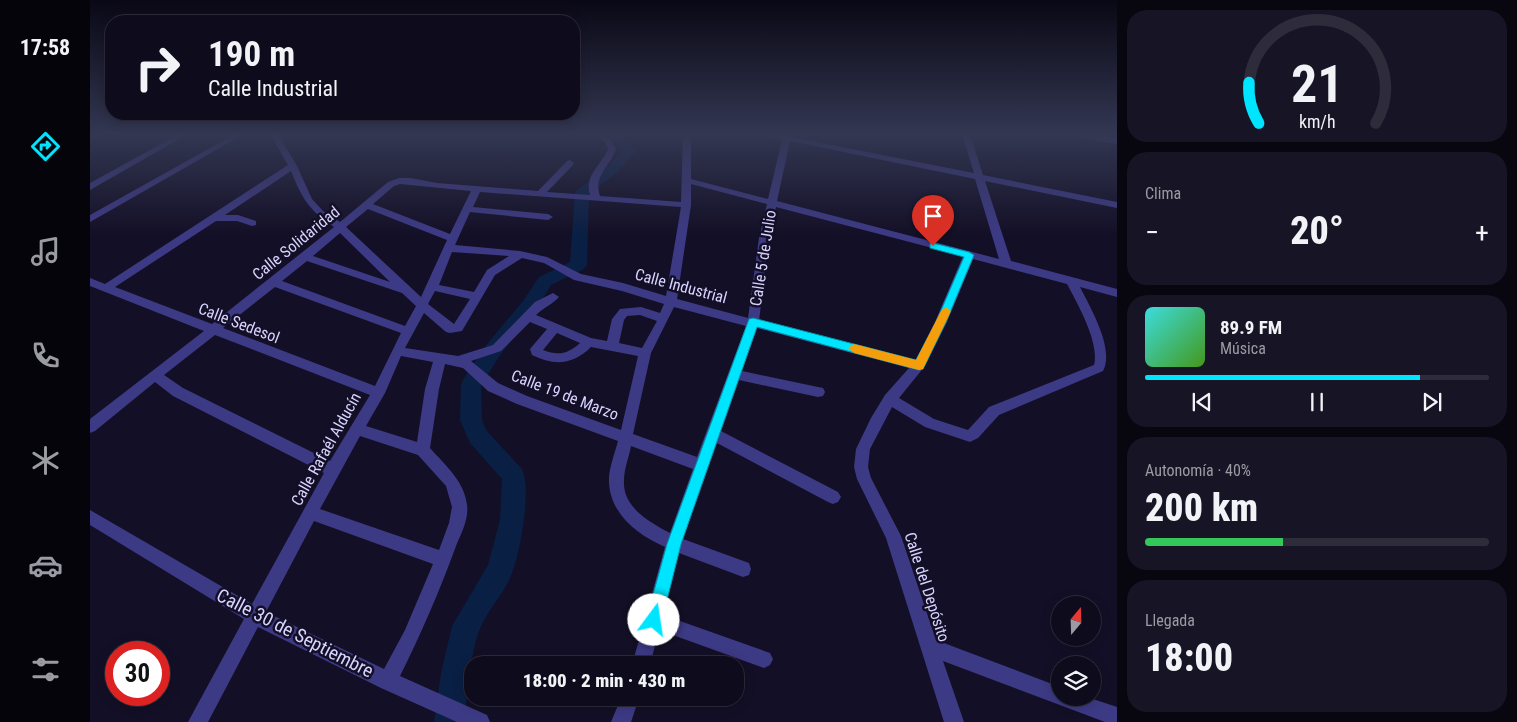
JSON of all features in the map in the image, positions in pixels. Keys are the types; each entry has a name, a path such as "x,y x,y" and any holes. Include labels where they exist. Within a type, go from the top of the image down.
{"street":[{"path":"90,187 124,168"},
{"path":"90,219 181,168"},
{"path":"106,288 289,168"},
{"path":"293,168 308,200 341,228 422,306 450,329 456,330 492,273 520,254"},
{"path":"539,195 565,168"},
{"path":"592,196 592,180 600,168"},
{"path":"686,168 686,205 670,302 664,319 645,353 625,437 701,465"},
{"name":"Calle 5 de Julio","path":"644,656 674,544 753,322 764,238 780,168"},
{"path":"935,168 1117,205"},
{"path":"978,168 1006,264"},
{"path":"686,180 1117,293"},
{"name":"Calle Solidaridad","path":"90,426 306,257 391,184 399,181 410,181 476,190"},
{"path":"476,190 570,197 592,196 686,205"},
{"name":"Calle Rafaél Alducín","path":"198,722 333,470 378,393 407,331 432,287 450,243 476,190"},
{"name":"Calle Industrial","path":"366,205 450,243 547,260 578,277 623,287 670,302 919,366"},
{"path":"466,209 548,217"},
{"path":"213,218 238,218 252,223"},
{"name":"Calle del Depósito","path":"954,722 893,536 868,487 861,466 863,449 890,399 919,366 941,322 969,255"},
{"path":"306,257 406,291"},
{"path":"890,399 930,422 970,436 974,434 986,417 994,411 1099,368 1102,363 1093,328 1071,281"},
{"name":"Calle Sedesol","path":"90,282 378,393"},
{"path":"273,282 407,331"},
{"path":"432,287 476,296"},
{"path":"464,361 497,348 539,305 553,296"},
{"path":"612,346 618,319 624,312 641,311 664,319"},
{"path":"529,317 554,329 590,342 645,353"},
{"path":"554,329 536,349 536,352 549,359 558,360 579,353 590,342"},
{"name":"Calle 19 de Marzo","path":"397,351 464,361 493,386 522,400 625,437 616,480 619,497 628,513 674,544 743,569"},
{"path":"423,450 432,389 440,358"},
{"path":"735,374 818,392"},
{"path":"156,376 178,392 333,470"},
{"path":"358,429 423,450 451,482 460,507 457,524 443,560 411,636 388,680"},
{"path":"713,434 832,497"},
{"path":"310,513 443,560"},
{"name":"Calle 30 de Septiembre","path":"90,516 255,616 431,701 480,722"},
{"path":"654,620 764,659"},
{"path":"928,646 1051,693"},
{"path":"621,722 627,706"},
{"path":"1087,706 1117,717"}],"waterway":[{"path":"449,722 456,673 466,626 500,570 512,520 514,476 478,436 471,420 471,384 494,349 529,306 545,281 578,265 582,192 614,168"}],"slow traffic":[{"path":"854,348 919,366 946,311"}],"route":[{"path":"654,620 674,544 753,322 919,366 941,322 969,255 933,246"}]}
